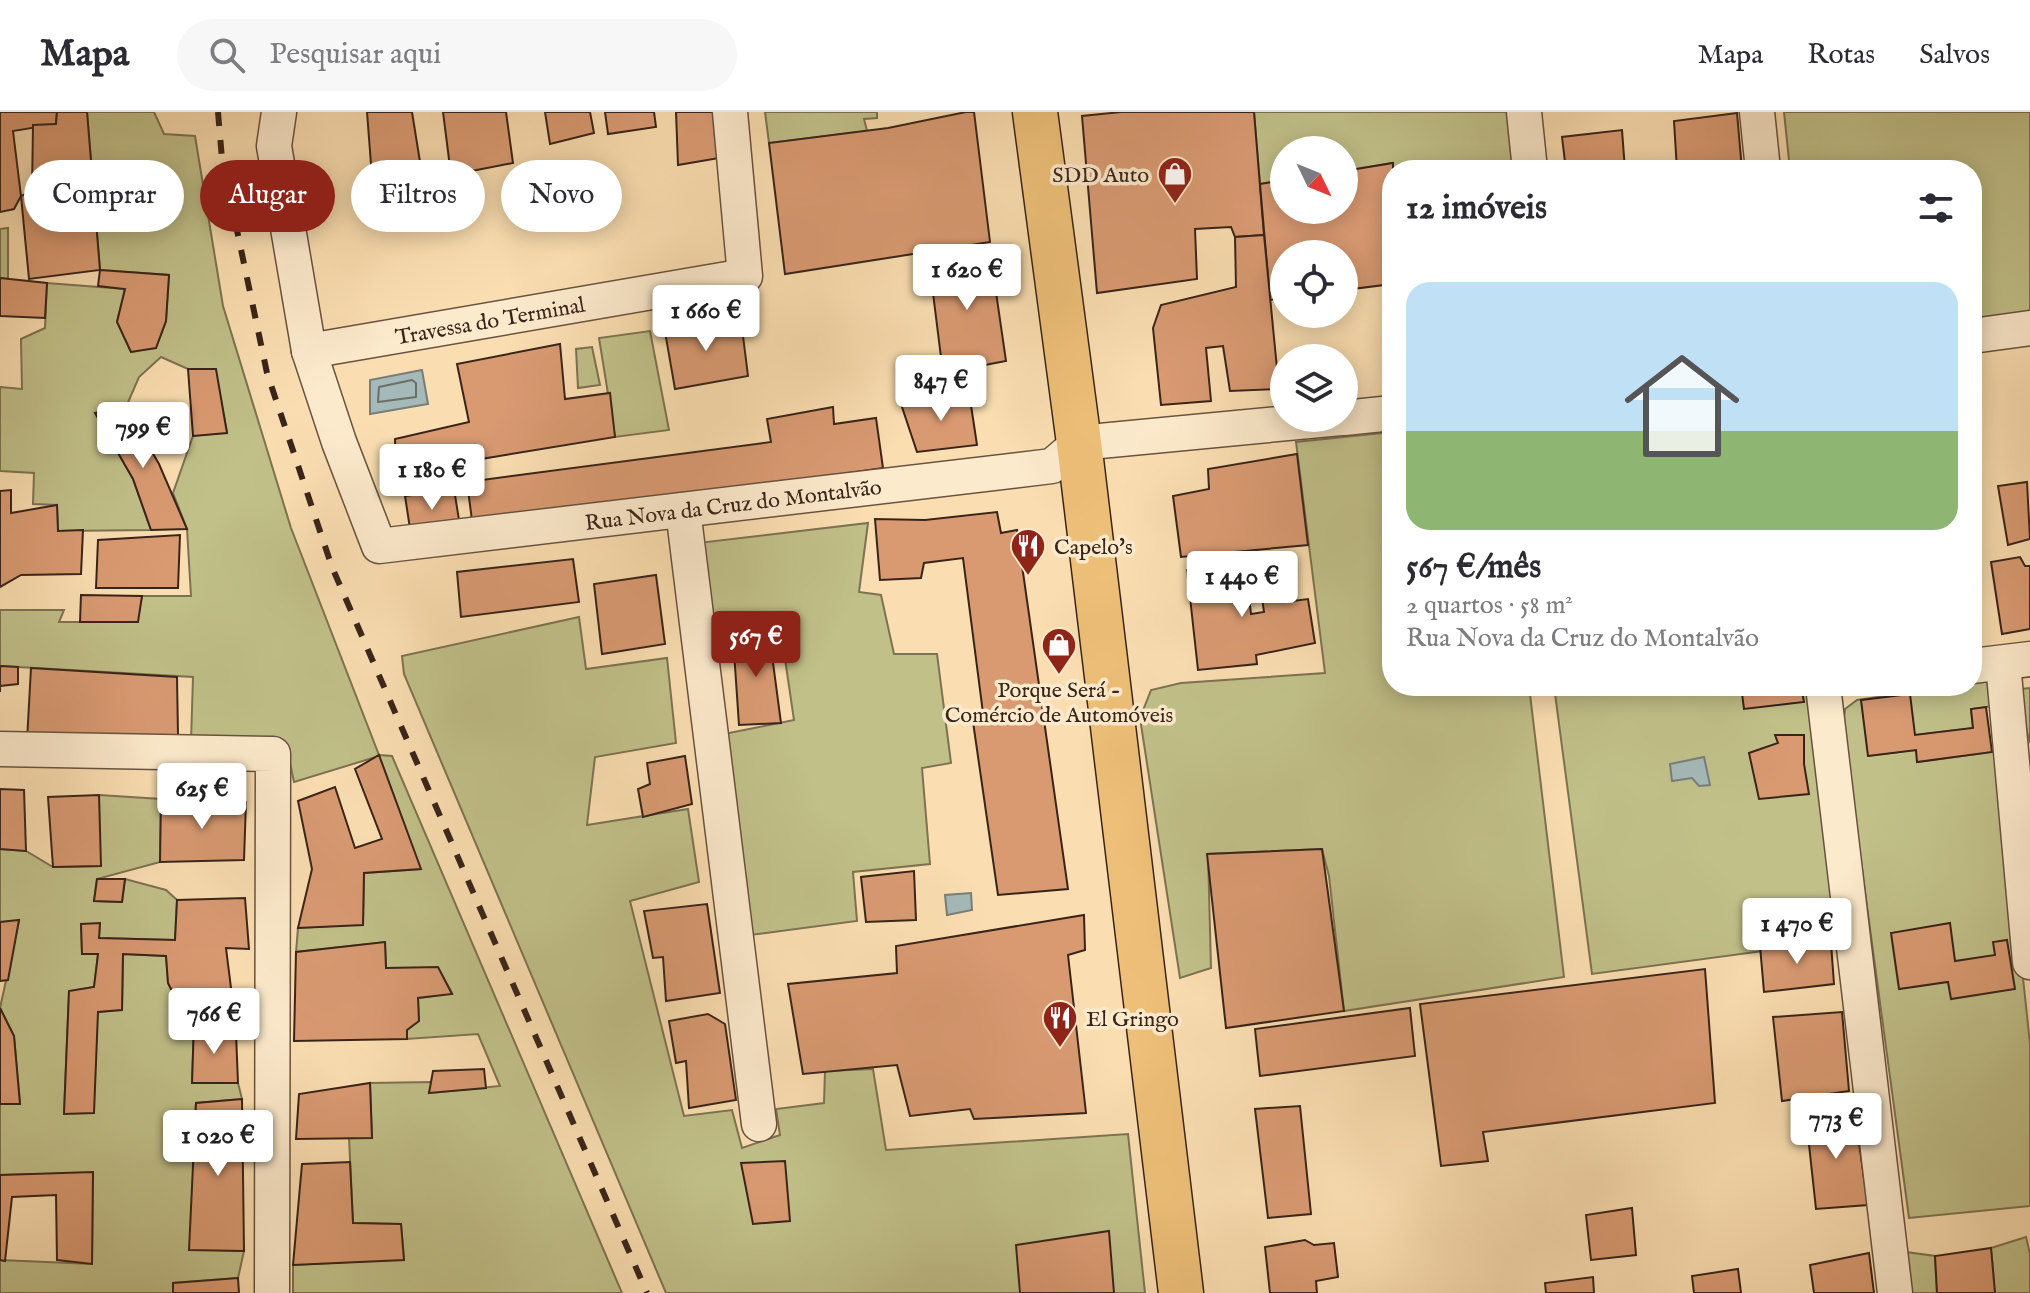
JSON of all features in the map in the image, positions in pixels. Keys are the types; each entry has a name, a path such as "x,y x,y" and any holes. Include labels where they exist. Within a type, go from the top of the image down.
{"main road":[{"path":"1035,112 1079,443 1181,1293"}],"street":[{"path":"279,112 274,146 309,351"},
{"name":"Travessa do Terminal","path":"309,351 745,276 730,112"},
{"path":"1524,112 1529,160"},
{"path":"1757,112 1762,160"},
{"path":"1982,335 2030,328"},
{"name":"Rua Nova da Cruz do Montalvão","path":"309,351 339,442 379,546 1052,466 1079,443"},
{"path":"1358,416 1382,414"},
{"path":"1079,443 1270,425"},
{"path":"683,510 759,1124"},
{"path":"2002,663 2030,962"},
{"path":"1824,696 1895,1293"},
{"path":"0,749 273,754 272,1293"}],"shaded area":[{"path":"87,112 154,112 164,134 195,136 200,166 200,232 211,232 223,306 291,528 379,755 392,756 622,1293 293,1293 293,1265 404,1259 401,1224 353,1223 349,1137 372,1137 370,1083 432,1082 429,1093 500,1086 478,1034 407,1039 407,1030 419,1020 418,998 452,993 438,968 386,968 385,942 296,952 298,928 363,924 364,873 420,869 379,756 294,782 287,749 191,742 193,677 0,666 0,610 64,610 59,622 137,622 142,596 191,596 187,529 173,493 193,436 227,432 215,369 188,369 161,357 139,377 126,407 96,413 133,479 151,530 58,531 57,505 33,504 34,473 0,471 0,387 22,389 21,339 45,328 47,283 125,289 117,322 131,352 156,347 166,321 169,275 100,270 97,232 184,232 184,160 91,160"},
{"path":"765,112 877,112 877,118 864,119 867,131 769,143"},
{"path":"1254,112 1509,112 1515,160 1382,160 1382,165 1358,169 1358,136 1270,136 1270,182 1260,184"},
{"path":"1784,112 2030,112 2030,319 1982,325 1982,160 1789,160"},
{"path":"8,228 8,279 0,278 0,229"},
{"path":"650,331 669,430 615,437 599,338"},
{"path":"592,347 600,385 578,388 576,349"},
{"path":"1382,433 1382,696 1530,696 1564,977 1344,1011 1329,876 1322,849 1208,854 1211,968 1180,978 1140,718 1151,690 1181,683 1325,673 1296,442"},
{"path":"868,523 859,592 881,595 894,654 937,654 951,763 922,768 930,864 853,872 857,921 750,935 724,734 794,720 780,625 709,626 698,543"},
{"path":"579,617 586,669 667,658 676,743 595,757 587,825 688,809 699,882 630,901 684,1116 732,1110 742,1148 780,1135 776,1109 824,1103 825,1071 873,1069 886,1150 1128,1134 1145,1293 666,1293 404,674 402,656"},
{"path":"1991,681 1994,706 1971,709 1973,728 1915,735 1862,701 1869,756 1916,750 1918,762 1999,751 2030,1044 2030,1206 1909,1218 1843,728 1845,709 1857,700 1885,696 1982,696 1982,682"},
{"path":"2030,688 2030,743 2019,700 2021,689"},
{"path":"1555,696 1809,696 1837,941 1592,974"},
{"path":"99,795 161,799 160,862 97,879 94,901 122,902 125,879 166,890 177,900 175,940 99,938 100,924 81,925 82,953 98,954 94,987 69,991 64,1113 98,1012 122,1009 123,954 166,956 168,983 175,997 207,1002 231,988 239,1010 194,1023 192,1082 238,1083 242,1099 196,1103 190,1249 244,1251 238,1278 173,1283 173,1293 0,1293 0,1260 92,1264 93,1173 0,1175 0,1104 20,1103 14,1036 0,1008 19,921 0,922 0,849 26,851 53,867 100,866"},
{"path":"2026,1237 2030,1254 2030,1293 1995,1293 1991,1248"},
{"path":"1906,1252 1935,1256 1937,1293 1912,1293"}],"water":[{"path":"422,370 428,404 370,414 370,380"},
{"path":"1704,757 1710,785 1699,786 1692,778 1672,781 1670,764"},
{"path":"971,893 972,910 947,915 945,895"}],"building":[{"path":"0,112 57,112 56,124 13,131 21,196 14,209 0,212"},
{"path":"57,112 87,112 91,160 32,160 33,125 56,124"},
{"path":"367,112 412,112 420,160 371,160"},
{"path":"443,112 506,112 513,160 501,160 501,165 485,168 485,160 449,160"},
{"path":"545,112 590,112 594,133 550,144"},
{"path":"605,112 654,112 656,127 608,134"},
{"path":"676,112 719,112 725,157 678,165"},
{"path":"974,112 990,242 785,274 769,143 888,128"},
{"name":"SDD Auto","path":"1121,112 1254,112 1264,235 1235,237 1231,227 1195,229 1197,279 1097,293 1082,116"},
{"path":"1737,113 1741,160 1676,160 1674,121"},
{"path":"1622,130 1624,160 1565,160 1562,137"},
{"path":"1382,165 1382,285 1358,288 1358,240 1270,240 1270,300 1260,184 1270,182 1270,224 1358,224 1358,169"},
{"path":"24,195 24,227 21,196"},
{"path":"24,232 97,232 100,270 29,279"},
{"path":"1264,235 1270,328 1273,328 1275,344 1270,344 1270,389 1230,391 1223,346 1206,348 1211,401 1161,405 1153,328 1161,305 1236,287 1235,237"},
{"path":"990,251 1006,361 943,373 929,261"},
{"path":"100,270 169,275 166,321 156,348 131,352 117,322 125,289 98,286"},
{"path":"0,278 47,283 45,318 0,316"},
{"path":"741,320 748,376 675,389 664,326"},
{"path":"560,344 565,399 610,393 615,437 396,473 395,439 469,422 457,364"},
{"path":"188,369 216,369 227,433 193,436"},
{"path":"969,392 977,445 917,452 901,404"},
{"path":"126,407 159,464 187,529 151,530 133,479 95,413"},
{"path":"833,407 834,424 876,418 883,468 473,528 467,482 771,442 767,419"},
{"path":"1297,454 1308,545 1181,557 1173,496 1209,489 1208,469"},
{"path":"2027,482 2030,539 2008,545 1998,486"},
{"path":"454,489 460,526 411,535 405,496"},
{"path":"11,490 11,513 57,505 58,531 83,530 81,574 21,575 0,587 0,491"},
{"path":"997,512 1001,533 1017,530 1068,889 998,895 972,715 983,713 963,558 924,563 921,578 880,580 875,519 925,520"},
{"path":"180,535 178,588 96,588 98,540"},
{"path":"2020,557 2025,566 2030,566 2030,629 2002,634 1991,562"},
{"path":"573,559 579,602 461,617 457,572"},
{"path":"1245,564 1251,614 1264,612 1260,583 1279,580 1285,602 1308,599 1315,643 1256,655 1257,664 1198,670 1187,570"},
{"path":"656,575 665,644 602,654 594,584"},
{"path":"81,595 142,596 138,622 80,622"},
{"path":"768,625 781,723 739,725 733,637"},
{"path":"0,666 18,667 18,684 0,686"},
{"path":"31,668 177,677 178,735 27,741"},
{"path":"1742,696 1803,696 1804,702 1744,709"},
{"path":"1910,696 1915,735 1973,728 1971,709 1986,707 1992,752 1917,762 1916,750 1868,756 1861,700"},
{"path":"1775,735 1804,735 1804,764 1809,794 1759,799 1749,753 1778,743"},
{"path":"379,755 421,869 364,873 363,925 298,928 312,869 298,801 335,787 355,848 382,839 355,769"},
{"path":"685,756 692,804 643,817 638,789 650,784 647,763"},
{"path":"0,789 24,790 26,851 0,849"},
{"path":"99,795 101,866 53,867 48,797"},
{"path":"161,799 246,802 244,860 160,862"},
{"path":"1322,849 1344,1011 1226,1028 1207,854"},
{"path":"914,871 916,920 866,922 861,877"},
{"path":"97,879 125,879 122,902 94,901"},
{"path":"245,898 249,949 226,948 231,988 207,1002 175,997 168,983 166,956 123,954 122,1010 98,1012 94,1113 64,1114 69,991 94,987 98,954 82,954 81,924 100,923 99,938 175,940 177,900"},
{"path":"707,904 720,993 666,1001 663,957 653,958 644,911"},
{"path":"1084,915 1085,950 1068,955 1086,1113 974,1119 970,1109 910,1116 897,1065 803,1074 788,984 897,973 896,946"},
{"path":"19,920 8,980 0,981 0,922"},
{"path":"1950,923 1955,961 1995,955 1993,942 2007,940 2015,989 1951,999 1948,982 1899,989 1891,933"},
{"path":"385,942 386,968 438,967 452,994 418,998 419,1021 407,1030 407,1039 294,1041 296,952"},
{"path":"1831,943 1834,984 1764,992 1760,946"},
{"path":"1705,969 1715,1103 1483,1132 1488,1161 1441,1166 1420,1004"},
{"path":"0,1008 14,1036 20,1104 0,1104"},
{"path":"1410,1008 1415,1056 1260,1076 1255,1029"},
{"path":"1842,1012 1849,1091 1782,1101 1773,1017"},
{"path":"708,1014 725,1024 736,1100 689,1108 686,1061 676,1063 669,1021"},
{"path":"194,1023 236,1033 238,1083 192,1083"},
{"path":"484,1069 486,1088 429,1093 433,1071"},
{"path":"370,1083 372,1138 296,1139 299,1094"},
{"path":"242,1099 244,1251 189,1250 196,1103"},
{"path":"1300,1106 1311,1214 1268,1218 1255,1109"},
{"path":"1854,1109 1868,1205 1816,1209 1806,1117"},
{"path":"785,1161 790,1221 753,1224 741,1163"},
{"path":"350,1162 353,1223 401,1224 404,1260 293,1265 302,1164"},
{"path":"93,1172 92,1264 57,1260 56,1195 12,1197 5,1261 0,1260 0,1175"},
{"path":"1632,1208 1636,1255 1591,1260 1586,1215"},
{"path":"1109,1231 1114,1293 1020,1293 1016,1245"},
{"path":"1305,1240 1314,1245 1334,1243 1338,1277 1316,1281 1317,1293 1270,1293 1265,1247"},
{"path":"1991,1248 1995,1293 1937,1293 1935,1256"},
{"path":"1869,1253 1874,1293 1814,1293 1810,1265"},
{"path":"1738,1269 1741,1293 1694,1293 1692,1276"},
{"path":"1593,1277 1594,1293 1546,1293 1545,1283"},
{"path":"238,1278 239,1293 173,1293 173,1283"}],"railway":[{"path":"218,112 222,159 267,373 332,567 647,1293"}],"place":[{"name":"SDD Auto","path":"1175,205"},
{"name":"Capelo's","path":"1028,577"},
{"name":"Porque Será - Comércio de Automóveis","path":"1059,676"},
{"name":"El Gringo","path":"1060,1049"}]}
